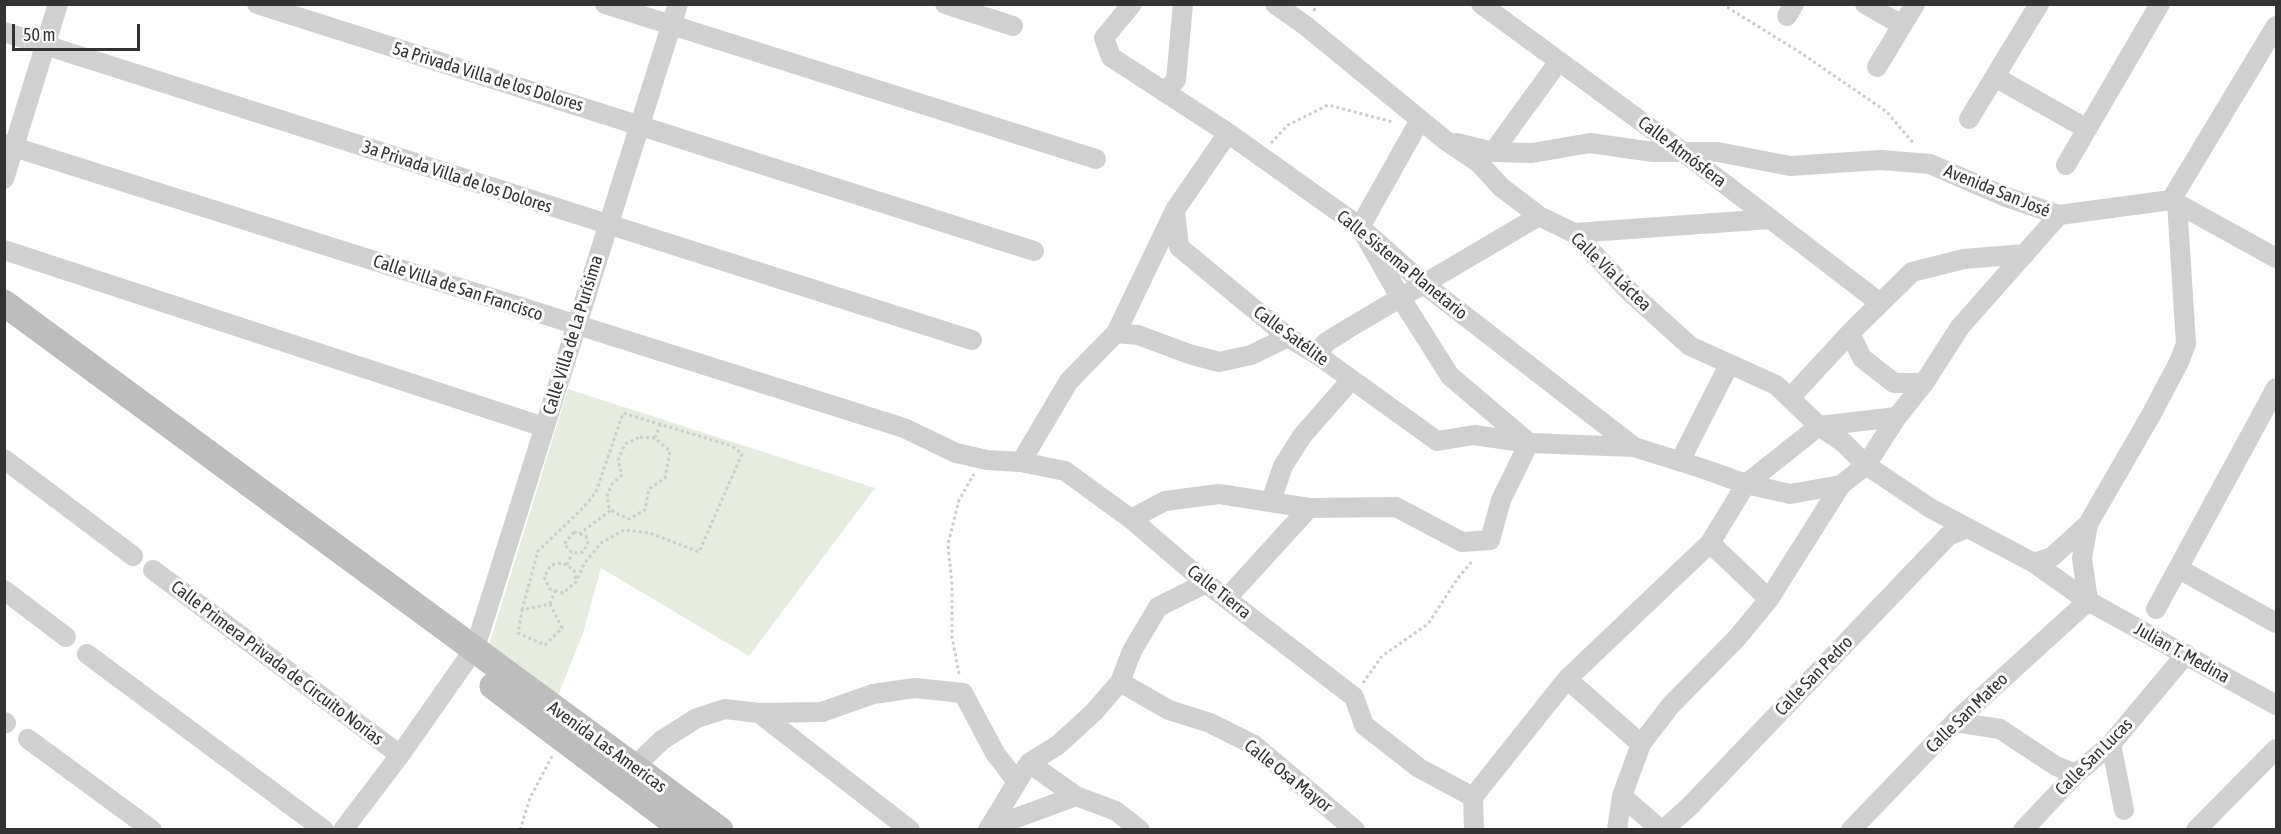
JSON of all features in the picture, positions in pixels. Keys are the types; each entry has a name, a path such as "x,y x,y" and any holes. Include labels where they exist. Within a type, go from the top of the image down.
{"street":[{"path":"4,179 9,146 58,4"},
{"name":"5a Privada Villa de los Dolores","path":"257,4 1034,251"},
{"path":"605,4 1096,159"},
{"name":"Calle Villa de La Purísima","path":"343,830 400,755 480,664 544,427 678,4"},
{"path":"945,4 1013,26"},
{"name":"Calle Sistema Planetario","path":"1132,4 1104,38 1111,57 1228,133 1360,227 1425,285 1634,447"},
{"path":"1164,92 1176,81 1183,4"},
{"name":"Calle Vía Láctea","path":"1275,4 1306,26 1418,126 1445,140 1479,163 1501,187 1539,216 1574,232 1630,292 1690,346 1776,385 1819,426 1844,443 1866,465 1930,508 1967,528"},
{"path":"1303,4 1306,26"},
{"name":"Calle Atmósfera","path":"1481,4 1683,152 1880,303"},
{"path":"1865,4 1902,25"},
{"path":"1877,67 1915,4"},
{"path":"1969,118 2039,4"},
{"path":"2066,165 2160,4"},
{"path":"2034,563 2052,557 2088,524 2151,416 2179,362 2186,344 2174,201 2277,26"},
{"path":"4,32 45,45"},
{"name":"3a Privada Villa de los Dolores","path":"45,45 972,340"},
{"path":"1493,152 1559,61"},
{"path":"1995,77 2086,129"},
{"path":"1418,126 1360,227 1400,297 1450,376 1528,443 1634,447 1746,484 1790,494 1841,485"},
{"path":"1021,462 1069,381 1116,333 1175,210 1228,133"},
{"name":"Avenida San José","path":"1445,140 1493,152 1532,153 1590,143 1653,152 1718,152 1790,165 1881,160 1930,164 2006,197 2059,215 2174,201"},
{"name":"Calle Villa de San Francisco","path":"9,146 904,428"},
{"path":"2174,201 2277,258"},
{"name":"Calle Satélite","path":"1175,210 1179,247 1288,337 1319,356 1437,441 1474,435 1528,443"},
{"path":"1617,830 1622,796 1641,744 1671,705 1737,638 1769,599 1841,485 1866,465 1960,327 2059,215"},
{"path":"1319,356 1326,343 1539,216"},
{"path":"1574,232 1771,219"},
{"path":"4,250 544,427"},
{"path":"1790,398 1850,333 1912,272 1964,259 2025,254"},
{"path":"4,303 480,664"},
{"path":"4,325 480,664"},
{"path":"1116,333 1138,335 1189,354 1219,362 1251,355 1288,337"},
{"path":"1850,333 1862,358 1894,383 1924,383"},
{"path":"1680,461 1729,365"},
{"path":"1271,501 1282,466 1302,436 1351,380"},
{"path":"2156,609 2277,388"},
{"path":"1474,830 1473,797 1567,679 1710,543 1746,484 1819,426 1898,417"},
{"name":"Calle Tierra","path":"904,428 956,453 987,460 1021,462 1065,471 1131,519 1206,583 1354,697"},
{"path":"1131,519 1165,501 1218,494 1310,508 1396,507 1462,542 1490,540 1501,500 1528,443"},
{"path":"4,459 133,556"},
{"path":"1227,597 1310,508"},
{"path":"2088,524 2082,558 2088,601"},
{"name":"Julian T. Medina","path":"1967,528 2034,563 2088,601 2277,705"},
{"name":"Calle San Pedro","path":"1662,830 1689,807 1948,536 1967,528"},
{"path":"1710,543 1769,599"},
{"path":"2179,569 2274,617"},
{"name":"Calle Primera Privada de Circuito Norias","path":"153,570 400,755"},
{"path":"989,829 1029,763 1058,745 1094,712 1120,682 1132,651 1158,607 1206,583"},
{"path":"4,590 66,637"},
{"name":"Calle San Mateo","path":"1851,830 1955,722 2088,601"},
{"path":"87,654 324,830"},
{"name":"Calle San Lucas","path":"2023,830 2076,774 2111,744 2186,654"},
{"name":"Avenida Las Americas","path":"480,664 561,738 684,830"},
{"name":"Avenida Las Americas","path":"480,664 635,766 720,830"},
{"path":"1567,679 1641,744"},
{"name":"Calle Osa Mayor","path":"1120,682 1169,710 1210,723 1254,745 1355,830"},
{"path":"635,766 662,740 697,718 725,709 759,713 822,712 873,694 915,688 963,693 996,753 1017,782"},
{"path":"1354,697 1364,725 1419,768 1473,797"},
{"path":"759,713 910,830"},
{"path":"1955,722 2000,729 2056,766 2076,774"},
{"path":"28,739 152,830"},
{"path":"2111,744 2124,810"},
{"path":"2196,830 2277,749"},
{"path":"1029,763 1076,795 1116,811 1140,830"},
{"path":"989,829 1076,795"},
{"path":"1622,796 1662,830"}],"path":[{"path":"1722,4 1801,53 1887,112 1930,164"},
{"path":"1259,155 1288,125 1328,105 1418,126"},
{"path":"555,591 550,604 562,628 545,645 518,633 538,551 583,508 596,492 623,413 732,446 742,454 699,552 650,533 624,530 601,543 584,564 576,582 563,593 550,589 544,577 551,565 563,563 574,570 576,582"},
{"path":"655,438 661,423"},
{"path":"640,437 655,438 670,451 665,478 649,489 645,510 630,519 612,510 607,496 612,484 622,475 618,460 625,444 640,437"},
{"path":"963,693 951,637 952,585 948,544 959,500 981,462 987,460"},
{"path":"579,534 612,510"},
{"path":"573,532 586,536 588,544 583,552 572,553 564,544 573,532"},
{"path":"1354,697 1382,656 1428,624 1458,578 1490,540"},
{"path":"567,565 572,553"},
{"path":"522,610 550,604"},
{"path":"520,830 530,798 561,738"}],"shaded area":[{"path":"568,389 875,488 749,656 601,568 583,633 557,698 488,648"}]}
